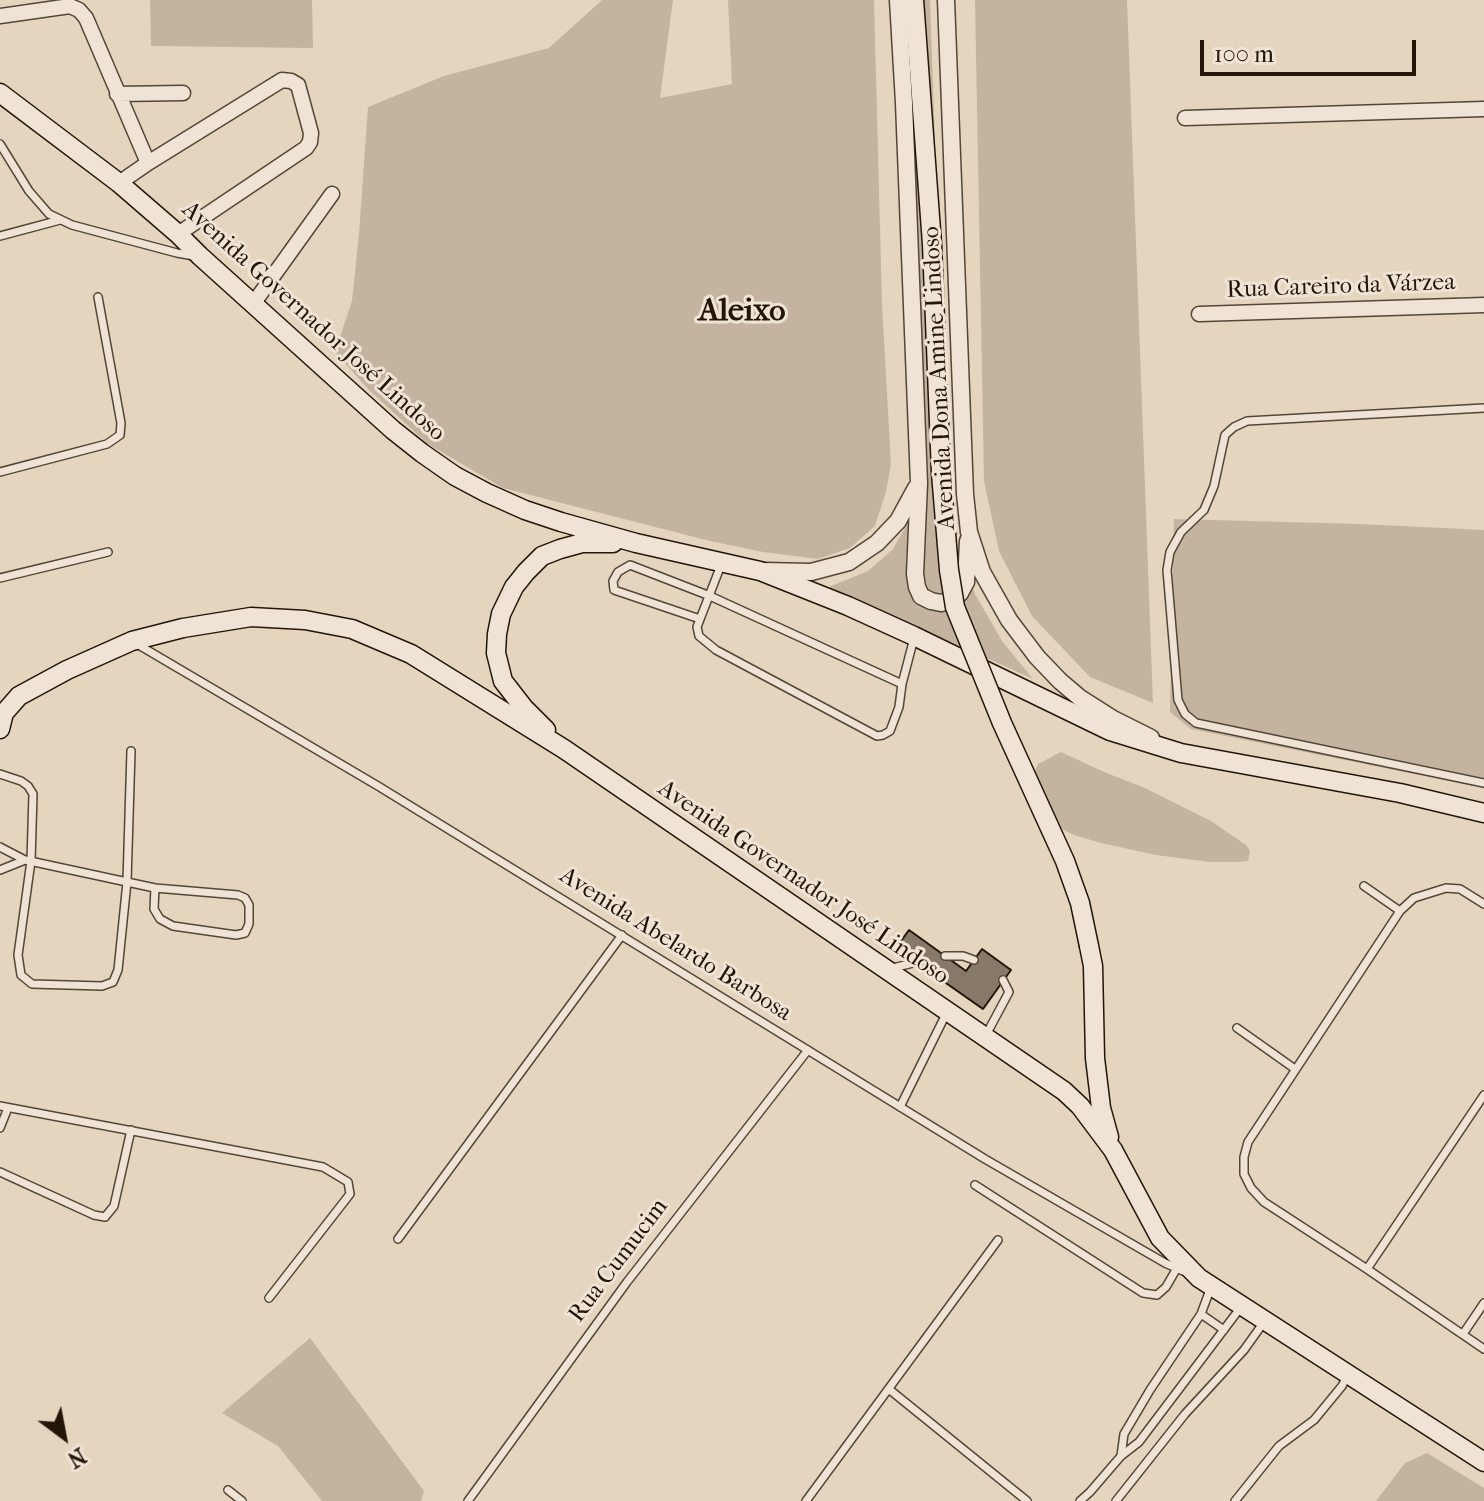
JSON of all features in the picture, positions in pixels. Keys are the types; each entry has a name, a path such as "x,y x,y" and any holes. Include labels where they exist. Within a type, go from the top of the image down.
{"main road":[{"path":"914,0 932,244 941,473 955,607 1002,723 1065,861 1080,903 1093,966 1095,1058 1101,1108 1113,1150"},
{"name":"Avenida Governador José Lindoso","path":"0,93 119,183 393,430 455,476 487,493 561,522 636,543 760,571 914,636 1110,731 1181,753 1400,793 1484,813"},
{"path":"564,749 503,681 496,653 501,614 514,587 542,556 582,543 636,543"},
{"name":"Avenida Governador José Lindoso","path":"0,729 4,713 19,696 132,641 183,628 251,617 305,620 352,629 411,654 564,749 1064,1091 1080,1106 1113,1150 1160,1238 1205,1282 1484,1462"}],"street":[{"name":"Avenida Dona Amine Lindoso","path":"760,571 811,572 849,562 877,543 898,521 919,483 898,0"},
{"name":"Avenida Dona Amine Lindoso","path":"946,0 969,532 982,572 1009,620 1060,681 1113,719 1181,753"},
{"path":"0,16 70,6 79,10 86,18 148,163"},
{"path":"119,183 282,80 298,85 311,133 306,148 178,234"},
{"path":"117,94 183,93"},
{"path":"1185,118 1484,109"},
{"path":"253,304 332,194"},
{"name":"Rua Careiro da Várzea","path":"1199,314 1484,305"},
{"path":"919,483 915,574 921,596 941,603 952,600 960,593 966,582 969,532"}],"lane":[{"path":"0,144 34,197 49,214 72,225 177,253 200,256"},
{"path":"0,236 60,220"},
{"path":"0,472 107,444 120,435 121,423 98,297"},
{"path":"1484,408 1247,421 1234,427 1225,435 1214,486 1204,510 1181,532 1170,552 1167,570 1178,700 1185,714 1196,723 1484,783"},
{"path":"0,578 108,552"},
{"path":"722,562 697,627 699,636 716,650 877,736 890,731 899,707 914,636"},
{"path":"700,619 614,590 613,581 618,572 630,565 710,596 902,684"},
{"name":"Avenida Abelardo Barbosa","path":"132,641 378,786 985,1159 1165,1263 1205,1282"},
{"path":"0,774 21,781 33,794 18,955 21,975 32,984 102,986 113,982 118,970 127,882 131,751"},
{"path":"0,847 28,860 155,888 238,895 245,898 249,905 249,924 245,933 236,935 173,926 160,919 154,909 155,888"},
{"path":"0,870 28,860"},
{"path":"1364,886 1400,911"},
{"path":"1484,904 1460,889 1446,888 1414,898 1400,911 1248,1142 1244,1157 1244,1174 1251,1188 1264,1202 1484,1349"},
{"path":"398,1239 622,935"},
{"path":"945,956 963,956 974,960"},
{"path":"887,969 917,962"},
{"path":"985,1036 1009,992 1003,980"},
{"path":"900,1107 947,1011"},
{"path":"1237,1028 1295,1069"},
{"name":"Rua Cumucim","path":"468,1501 627,1282 808,1050"},
{"path":"1367,1269 1484,1095"},
{"path":"0,1128 4,1107 323,1167 348,1182 350,1194 269,1298"},
{"path":"0,1172 94,1215 105,1217 114,1206 131,1130"},
{"path":"975,1185 1143,1293 1157,1295 1166,1287 1177,1268"},
{"path":"806,1501 998,1240"},
{"path":"1121,1456 1124,1434 1201,1314 1205,1282"},
{"path":"1463,1334 1484,1303"},
{"path":"1080,1501 1121,1456 1139,1442 1242,1306"},
{"path":"1201,1314 1224,1330"},
{"path":"1116,1501 1185,1414 1244,1350 1265,1320"},
{"path":"1235,1501 1279,1446 1314,1420 1348,1374"},
{"path":"890,1390 1027,1501"},
{"path":"228,1490 242,1501"}],"shaded area":[{"path":"150,0 312,0 313,48 151,46"},
{"path":"602,0 673,0 660,98 732,84 728,0 874,0 882,304 891,464 875,526 850,548 818,559 763,552 503,488 428,444 368,389 335,352 352,301 368,107 444,76 549,48"},
{"path":"902,0 930,0 947,492 956,545 975,594 1002,641 1033,679 829,587 868,571 893,549 915,510"},
{"path":"975,0 1127,0 1153,703 1090,677 1032,616 999,551 984,481"},
{"path":"1174,519 1484,530 1484,788 1191,729 1170,712"},
{"path":"1061,752 1211,821 1246,845 1250,851 1248,861 1210,862 1156,855 1074,835 1050,823 1026,789 1038,764"},
{"path":"310,1338 424,1491 421,1501 322,1501 278,1446 222,1413"},
{"path":"1427,1453 1484,1488 1484,1501 1376,1501 1405,1463"}],"building":[{"path":"909,930 966,971 982,949 1011,970 983,1009 896,948"}],"district":[{"name":"Aleixo","path":"742,312"}]}
